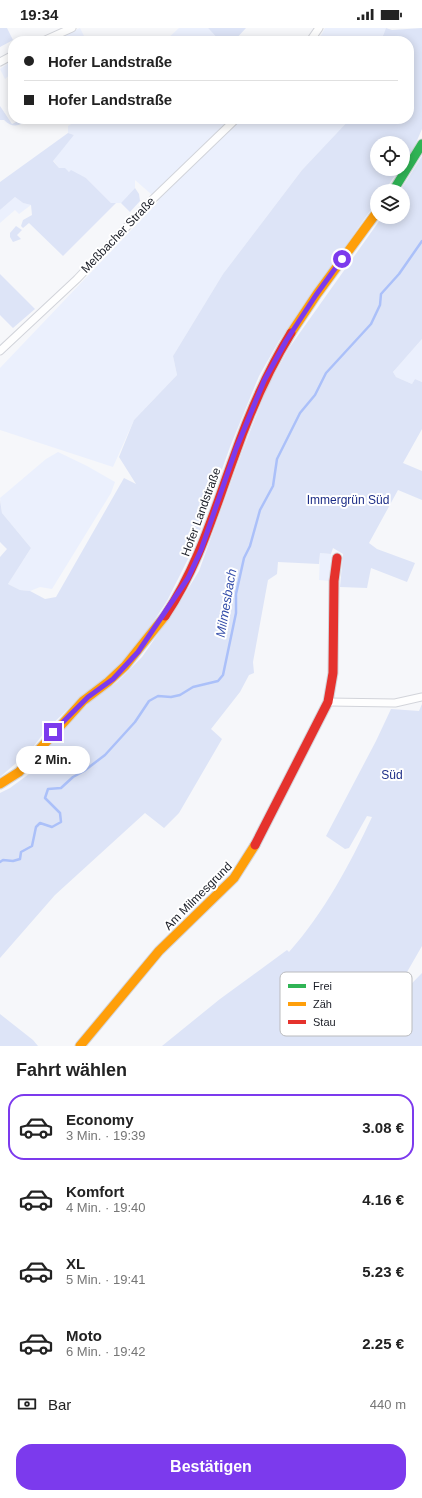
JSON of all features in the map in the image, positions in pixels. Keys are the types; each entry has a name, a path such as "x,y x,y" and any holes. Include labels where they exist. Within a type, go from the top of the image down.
{"main road":[{"path":"396,184 422,144"},
{"name":"Hofer Landstraße","path":"0,784 8,781 26,765 53,732 88,697 113,679 133,658 172,603 188,578 201,550 236,449 264,381 286,341 316,295 370,222"},
{"name":"Am Milmesgrund","path":"80,1046 159,951 234,878 246,862 328,702 333,673 334,581 337,558"}],"street":[{"path":"54,36 72,28"},
{"name":"Meßbacher Straße","path":"0,351 77,279 154,198 231,124"},
{"path":"328,702 396,703 422,698"}],"shaded area":[{"path":"80,28 84,36 63,36"},
{"path":"179,28 208,28 215,36 170,36"},
{"path":"325,28 386,28 383,36 321,36"},
{"path":"8,63 8,76 5,79 0,69"},
{"path":"71,124 345,124 302,170 223,274 173,356 177,375 134,420 113,467 0,430 0,368 159,201 135,180 135,188 121,203 111,203 86,178 59,168 53,160 74,135 68,133 68,126"},
{"path":"15,197 23,203 31,205 19,214 15,210 0,223 0,210"},
{"path":"422,339 422,382 415,379 412,384 396,377 393,372"},
{"path":"58,452 115,482 111,493 52,589 40,587 30,591 20,590 8,584 31,548 2,513 0,498 46,459"},
{"path":"320,553 331,554 329,581 319,580"}],"green space":[{"path":"0,28 7,28 11,36 8,36 8,43 0,47"},
{"path":"208,28 246,28 239,36 215,36"},
{"path":"386,28 392,30 422,28 422,129 410,153 410,136 370,136 370,176 395,176 389,184 370,184 370,211 279,341 259,376 230,447 194,547 167,601 136,648 109,675 84,694 48,728 29,752 0,777 0,557 7,549 0,542 0,500 2,513 31,548 8,584 20,590 30,591 45,599 56,597 124,478 136,484 119,457 134,420 177,375 173,356 223,274 302,170 345,124 414,124 414,36 383,36"},
{"path":"0,106 8,118 8,124 4,120 0,120"},
{"path":"8,124 22,124 16,126"},
{"path":"68,133 74,135 53,161 59,168 65,168 69,172 71,170 86,178 111,203 116,203 63,256 29,223 23,228 21,226 23,220 32,215 31,205 23,203 15,197 0,210 0,182"},
{"name":"Immergrün Süd","path":"422,156 422,339 393,372 396,377 412,384 415,379 422,382 422,429 403,463 422,471 422,500 398,490 369,543 377,549 415,563 407,582 371,568 367,588 340,587 343,554 333,548 331,554 320,553 319,564 278,562 277,574 268,580 253,662 254,673 249,675 240,692 211,729 222,739 179,813 164,828 145,813 55,895 0,958 0,793 10,788 29,774 57,736 90,702 117,682 142,657 178,605 199,571 267,388 289,348 377,224 410,224 410,184 404,184"},
{"path":"135,188 139,194 140,201 130,212 121,203"},
{"path":"16,226 22,230 17,235 21,239 13,242 10,237 10,233"},
{"path":"0,274 35,309 13,328 0,315"},
{"name":"Süd","path":"422,704 422,946 407,972 280,972 280,1036 412,1036 412,983 422,973 422,1046 162,1046 220,999 287,950 289,952 302,937 325,905 335,888 372,817 367,816 349,848 345,849 326,836 376,741 391,709 419,711"},
{"path":"0,1014 33,1040 38,1046 0,1046"}],"waterway":[{"name":"Milmesbach","path":"0,862 3,860 13,861 20,859 21,852 32,846 36,827 40,823 52,827 61,822 60,813 45,798 48,789 61,788 73,777 84,771 105,755 135,722 149,701 158,696 171,697 180,695 193,687 218,681 223,675 236,613 236,594 244,558 250,546 260,510 273,486 277,459 300,413 315,395 326,373 371,324 380,305 381,294 399,274 422,241"}],"traffic: fast":[{"path":"397,184 422,144"}],"traffic: slow":[{"path":"291,333 317,294 370,222"},
{"path":"0,784 19,772 83,701 108,682 125,666 165,616"},
{"path":"80,1046 159,951 234,878 255,845"}],"traffic: jam":[{"path":"165,616 177,597 196,558 212,519 252,409 266,378 291,333"},
{"path":"255,845 328,702 333,673 334,581 337,558"}],"route":[{"path":"53,732 88,697 113,679 138,652 188,578 201,550 236,449 264,381 286,341 342,259"}]}
